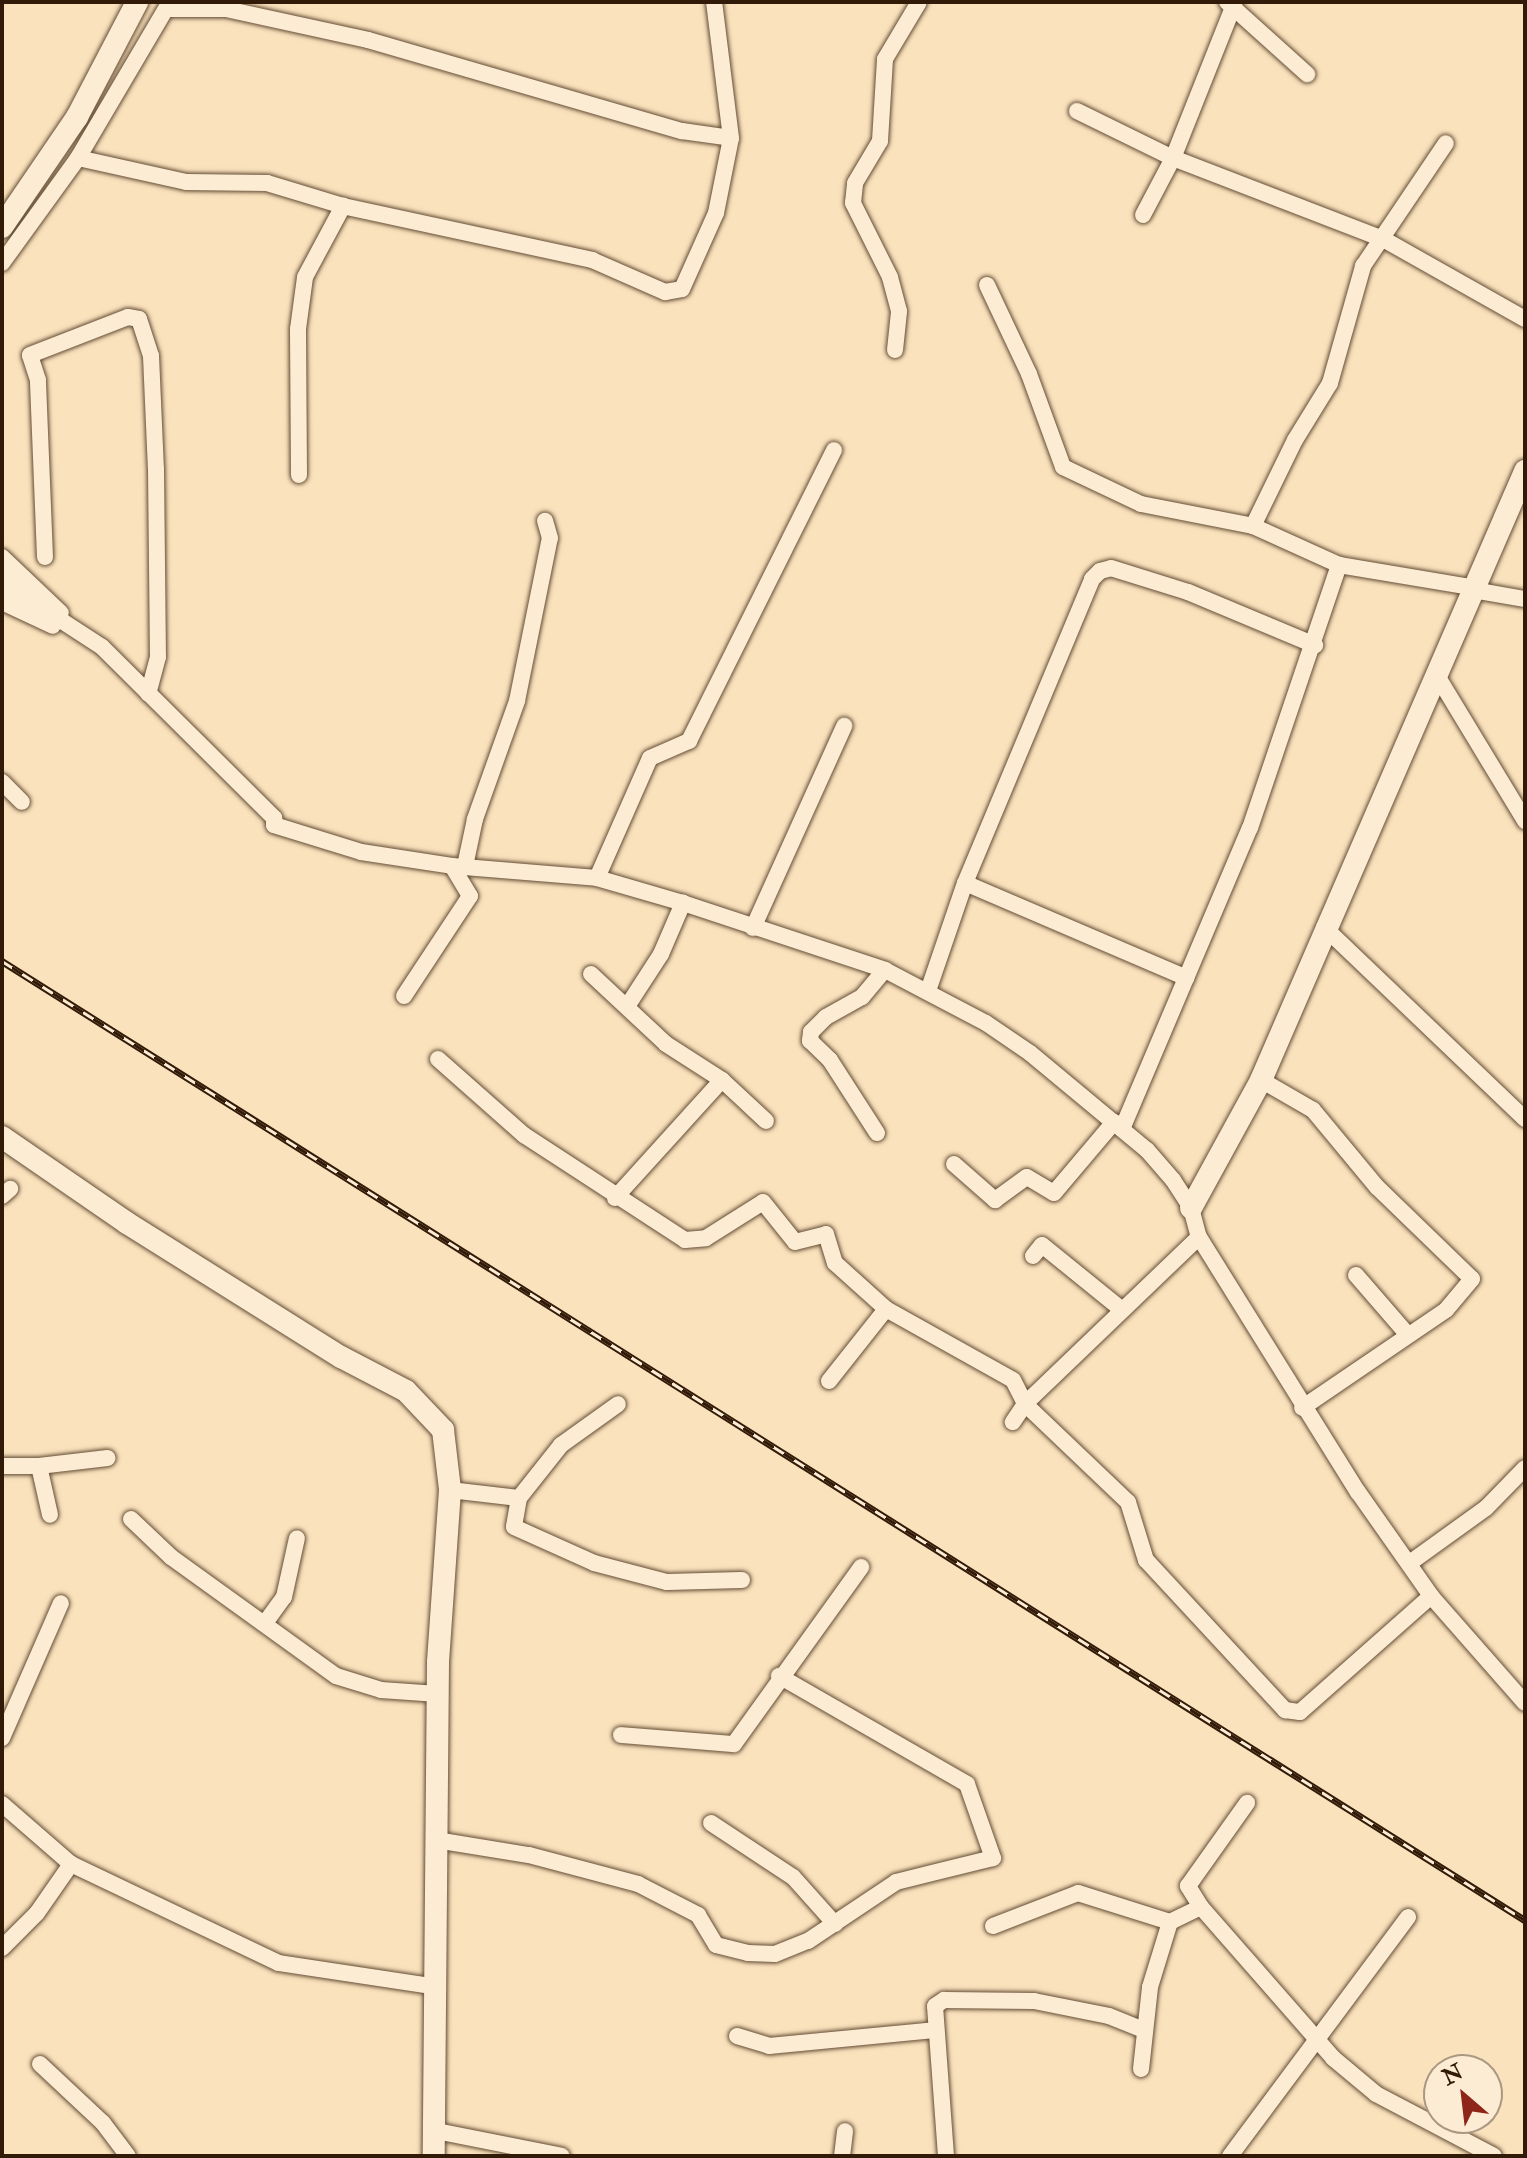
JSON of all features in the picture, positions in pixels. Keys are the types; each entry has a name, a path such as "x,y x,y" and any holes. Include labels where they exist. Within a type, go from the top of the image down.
{"street":[{"path":"4,220 77,117 137,2"},
{"path":"78,158 186,182 267,183 343,206 592,260 665,292 682,289 716,213 731,138 714,2"},
{"path":"895,350 899,311 890,277 853,203 855,183 880,141 885,59 919,2"},
{"path":"1143,215 1173,158 1231,4 1307,74"},
{"path":"2,263 78,158 168,5 226,9 368,40 682,131 731,138"},
{"path":"1077,111 1173,158 1383,239 1525,319"},
{"path":"1253,526 1295,440 1330,383 1360,290 1360,273 1446,143"},
{"path":"299,475 298,329 305,277 343,206"},
{"path":"987,285 1029,374 1063,467 1141,504 1253,526 1339,565 1525,599"},
{"path":"45,557 38,380 30,355 128,317 139,319 151,356 156,469 158,657 148,694"},
{"path":"597,878 650,758 689,741 834,450"},
{"path":"1191,1208 1261,1080 1324,927 1525,471"},
{"path":"404,996 470,896 459,866 517,701 550,538 545,521"},
{"path":"2,557 102,647 274,818 274,825 361,852 459,866 597,878 885,970 1005,1035 1118,1125 1159,1163 1191,1208 1199,1237 1302,1408 1411,1562 1431,1596 1525,1703"},
{"path":"954,1164 995,1200 1027,1177 1054,1193 1118,1125 1187,978 1250,828 1315,645 1339,565"},
{"path":"928,991 965,883 1092,579 1100,571 1111,568 1188,592 1315,645"},
{"path":"6,590 102,647"},
{"path":"1436,674 1525,821"},
{"path":"753,928 844,726"},
{"path":"2,782 22,802"},
{"path":"965,883 1187,978"},
{"path":"628,1005 661,954 683,903"},
{"path":"1324,927 1525,1119"},
{"path":"877,1133 830,1060 810,1041 811,1032 862,997 885,970"},
{"path":"591,974 628,1005 666,1044 722,1080 766,1121"},
{"path":"438,1059 524,1135 615,1198 685,1240 706,1238 763,1202 795,1242 826,1234 835,1263 886,1309 1013,1380 1025,1404 1128,1502 1146,1560 1285,1710 1300,1712 1431,1596"},
{"path":"615,1198 722,1080"},
{"path":"1261,1080 1313,1110 1377,1187 1472,1279 1446,1310 1302,1408"},
{"path":"2,1137 127,1223 341,1357 406,1391 443,1430 450,1490 438,1694 434,2156"},
{"path":"1013,1422 1025,1404 1199,1237"},
{"path":"1033,1256 1042,1245 1121,1309"},
{"path":"1356,1275 1408,1335"},
{"path":"829,1381 886,1309"},
{"path":"618,1404 561,1445 519,1498 514,1527 594,1563 667,1582 742,1580"},
{"path":"2,1466 39,1466 108,1458"},
{"path":"39,1466 50,1515"},
{"path":"1411,1562 1486,1508 1525,1468"},
{"path":"450,1490 519,1498"},
{"path":"131,1519 171,1557 336,1676 381,1690 438,1694"},
{"path":"265,1623 284,1597 297,1538"},
{"path":"621,1735 734,1744 779,1676 861,1567"},
{"path":"2,1738 61,1603"},
{"path":"436,1840 529,1855 638,1884 679,1900 698,1915 716,1945 748,1953 775,1954 835,1924 896,1882 993,1858 993,1848 967,1784 779,1676"},
{"path":"1247,1803 1188,1886 1201,1907 1316,2039 1376,2094 1494,2156"},
{"path":"2,1804 71,1864 279,1963 437,1987"},
{"path":"711,1823 793,1877 835,1924"},
{"path":"2,1948 37,1913 71,1864"},
{"path":"993,1926 1078,1893 1170,1922 1201,1907"},
{"path":"1230,2156 1408,1917"},
{"path":"1141,2069 1142,2029 1170,1922"},
{"path":"946,2156 934,2030 935,2006 944,2000 1017,1999 1109,2016 1142,2029"},
{"path":"737,2036 769,2046 934,2030"},
{"path":"40,2064 103,2123 128,2156"},
{"path":"436,2131 562,2156"},
{"path":"842,2156 845,2131"}],"railway":[{"path":"2,961 1525,1920"}]}
